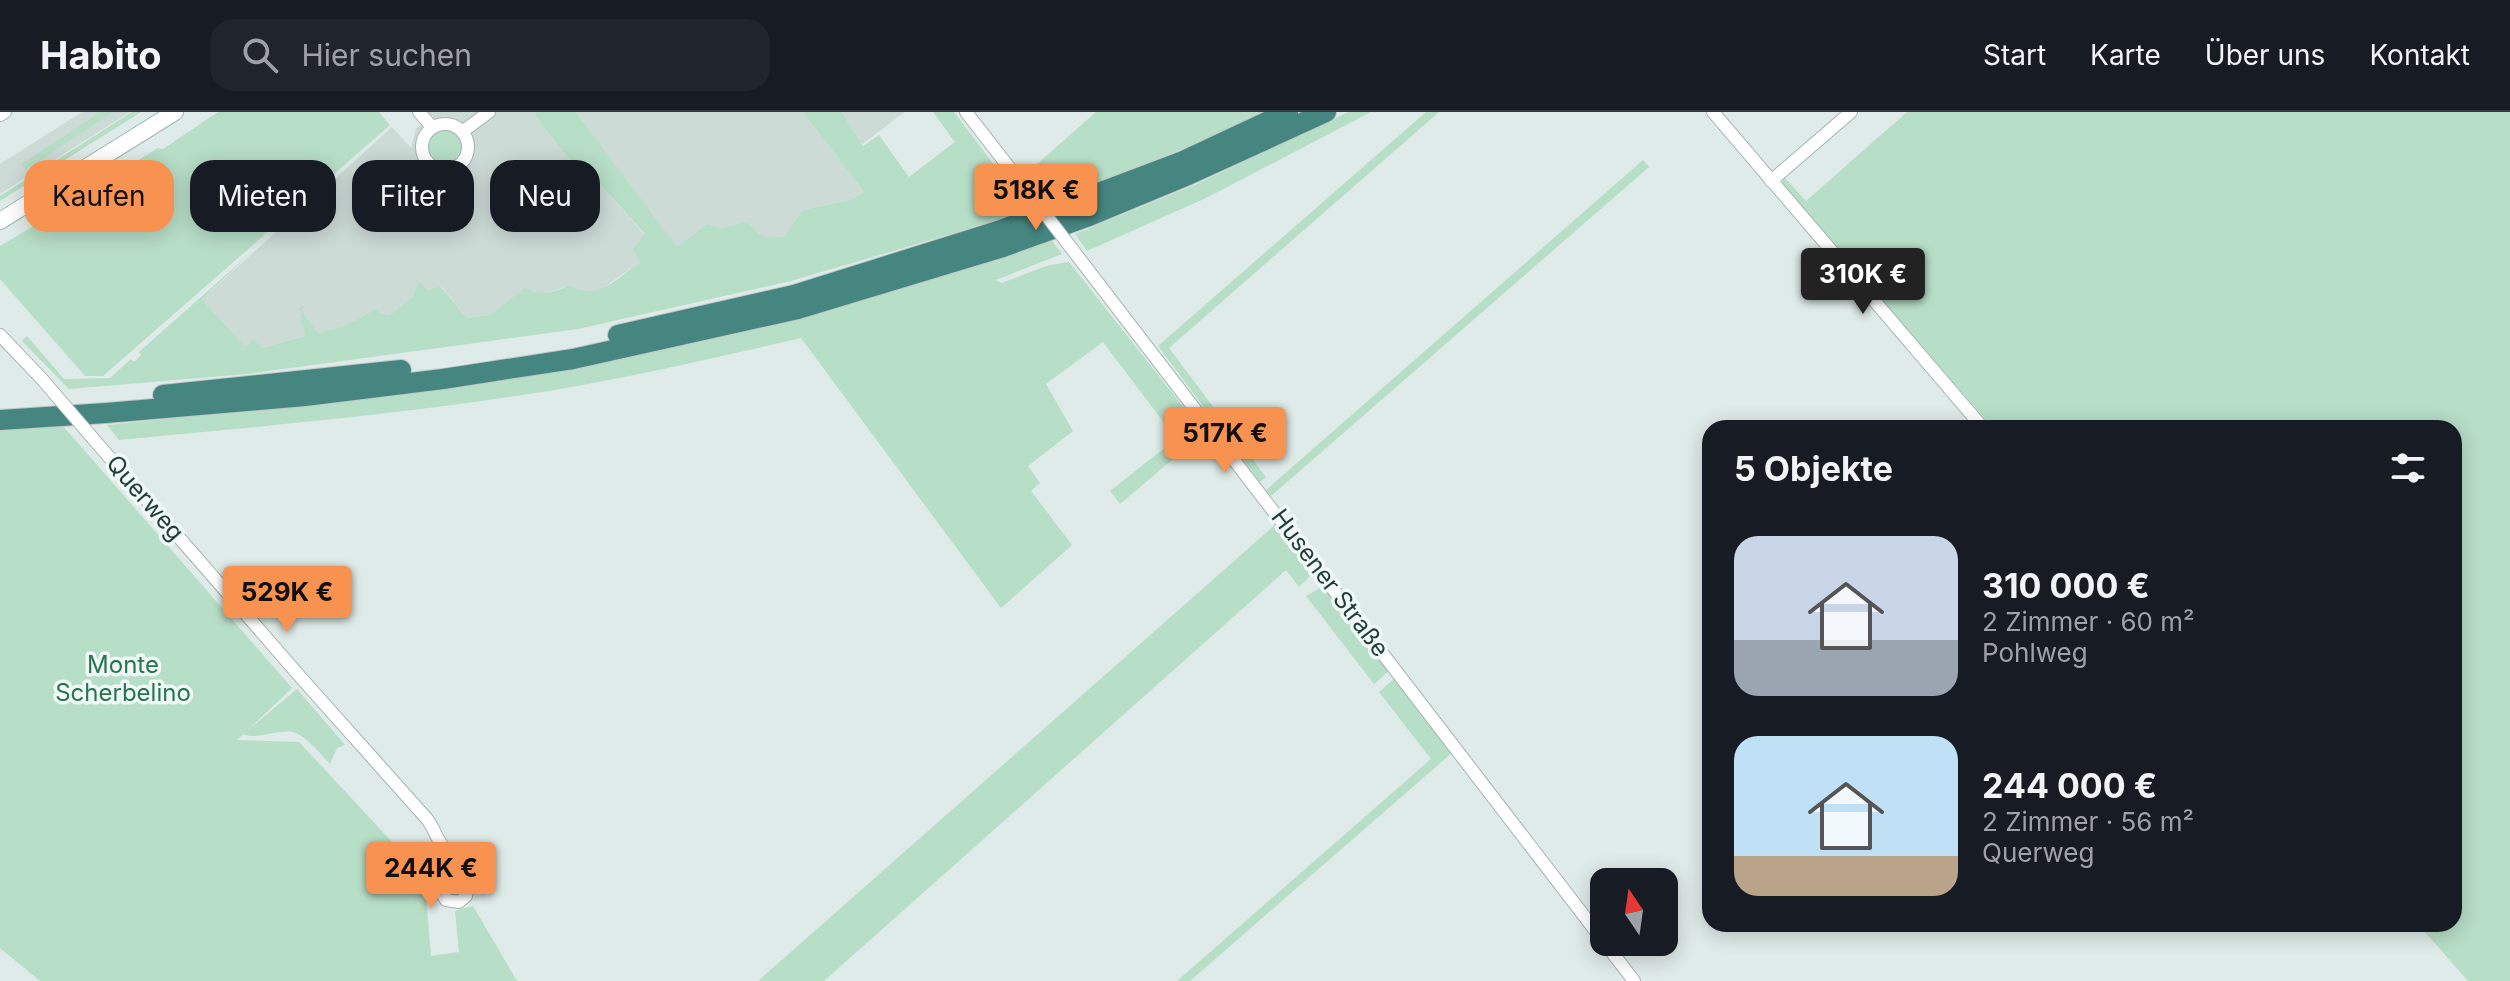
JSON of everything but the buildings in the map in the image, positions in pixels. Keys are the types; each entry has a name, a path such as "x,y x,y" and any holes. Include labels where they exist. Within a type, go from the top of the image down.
{"highway":[{"path":"0,406 104,401 439,366 576,344 794,295 1062,209 1183,161 1288,112"},
{"path":"0,420 305,396 443,379 573,359 798,309 1000,248 1089,216 1326,112"}],"main road":[{"path":"0,221 175,112"}],"street":[{"path":"0,115 5,112"},
{"path":"419,112 432,127"},
{"path":"462,132 489,112"},
{"name":"Husener Straße","path":"966,112 1634,981"},
{"path":"1713,112 1976,420"},
{"path":"1771,181 1851,112"},
{"path":"449,124 462,132 468,144 466,156 458,165 441,170 430,165 421,149 424,137 432,127 449,124"},
{"name":"Querweg","path":"0,335 427,819 442,846"}],"shaded area":[{"path":"82,112 130,112 54,160 24,160 24,179 0,194 0,164"},
{"path":"427,112 535,112 570,160 490,160 490,232 600,232 600,184 645,235 641,261 599,291 580,292 570,285 545,294 535,294 525,289 490,315 467,318 441,286 413,296 390,315 380,313 376,308 359,321 315,334 317,332 301,310 305,336 262,348 245,348 202,299 276,232 336,232 336,178 352,163 352,232 474,232 474,160 356,160 392,127 411,148 416,128 433,116"},
{"path":"576,112 803,112 864,192 854,199 803,210 786,236 771,240 758,235 747,221 722,228 707,224 677,248"},
{"path":"842,112 905,112 862,144"}],"green space":[{"path":"100,112 113,112 41,160 28,160"},
{"path":"132,112 141,112 65,160 57,160"},
{"path":"218,112 379,112 390,125 336,172 336,160 190,160 190,232 268,232 103,376 85,376 0,279 0,246 24,232 174,232 174,160 138,160 158,148 163,149"},
{"path":"535,112 576,112 677,247 707,224 722,228 747,221 763,236 785,236 803,210 854,199 864,192 803,112 842,112 863,146 879,135 909,177 955,142 933,112 954,112 1029,211 791,281 578,329 247,374 69,389 22,341 27,336 64,379 110,378 131,359 134,362 141,355 139,352 255,249 202,299 245,347 254,340 262,348 305,336 299,308 307,304 301,310 318,333 348,324 376,308 380,313 390,315 413,296 419,282 428,290 440,286 467,318 490,315 525,288 542,293 570,285 580,290 598,290 640,262 633,249 645,234 600,184 600,160 570,160"},
{"path":"1096,112 1265,112 1185,148 1049,202 1027,173"},
{"path":"1348,112 1371,112 1206,198 1087,251 1075,234 1197,184"},
{"path":"1426,112 1439,112 1169,348 1266,477 1260,482 1158,346"},
{"path":"1907,112 2510,112 2510,981 2468,981 2425,932 2462,932 2462,420 1986,420 1783,186 1783,176 1806,201"},
{"path":"439,132 451,132 460,141 460,153 454,160 436,160 430,153 430,141"},
{"path":"1643,160 1649,167 1271,496 1266,490"},
{"path":"24,181 24,186 0,201 0,196"},
{"path":"1050,238 1062,254 996,280 1002,283 1046,266 1069,262 1188,413 1168,428 1103,342 1046,384 1073,431 1028,466 1040,483 1031,491 1072,545 1001,608 801,338 588,384 413,410 119,440 107,425 445,387"},
{"path":"1196,423 1206,436 1185,449 1120,504 1110,491"},
{"name":"Monte Scherbelino","path":"63,426 292,688 247,731 297,689 345,745 337,748 330,764 296,733 243,734 237,740 299,742 421,873 425,885 431,956 459,952 455,911 473,906 517,981 40,981 0,948 0,431"},
{"path":"1276,524 1313,573 1299,587 1286,570 824,981 758,981"},
{"path":"1324,586 1390,670 1374,684 1306,596"},
{"path":"1395,678 1453,752 1190,981 1177,981 1431,759 1379,692"}]}
